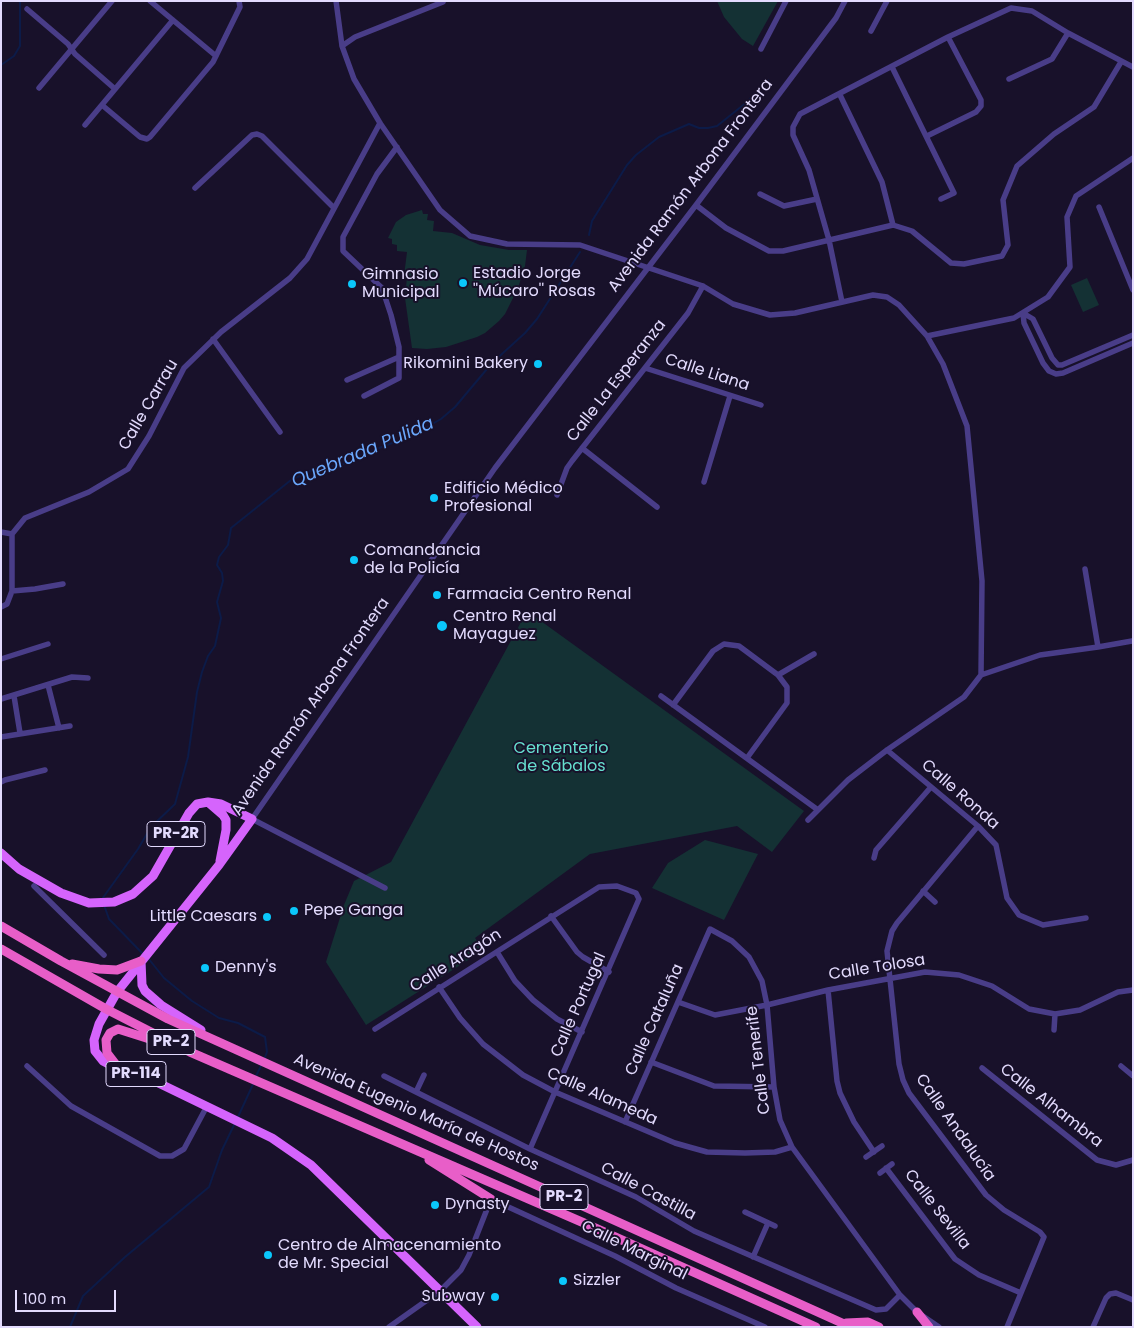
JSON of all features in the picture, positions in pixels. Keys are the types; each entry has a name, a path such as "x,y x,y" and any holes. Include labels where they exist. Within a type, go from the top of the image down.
{"highway":[{"name":"Avenida Eugenio María de Hostos","path":"1,926 61,962 168,1019 277,1066 847,1325"},
{"name":"Avenida Eugenio María de Hostos","path":"1,949 106,1009 190,1052 404,1144 816,1327"},
{"path":"61,962 99,970 116,970 142,960"},
{"path":"120,1070 107,1053 106,1040 110,1033 118,1029 190,1052"},
{"path":"404,1144 491,1199"},
{"path":"917,1312 929,1327"},
{"path":"847,1325 868,1322 879,1327"}],"main road":[{"name":"PR-2R","path":"1,853 18,869 60,893 89,903 114,902 132,894 154,876 189,812 197,804 208,802 220,804 252,819"},
{"path":"208,802 224,815 226,820 226,830 219,865"},
{"name":"Avenida Ramón Arbona Frontera","path":"117,992 219,865 252,819"},
{"path":"142,960 142,985 145,991 160,1005 214,1038"},
{"name":"PR-114","path":"117,992 98,1024 94,1040 95,1051 103,1061 120,1070 142,1075 255,1129 272,1138 311,1165 477,1327"}],"street":[{"path":"150,1 216,56"},
{"path":"102,105 140,137 147,139 216,56 240,7 238,1"},
{"path":"336,1 342,46 354,79 380,123 440,210 470,236 507,244 578,244 703,286 733,304 770,315 796,313 873,295 887,297 899,305 927,336 943,364 967,426 982,581 980,675"},
{"path":"761,49 786,1"},
{"name":"Avenida Ramón Arbona Frontera","path":"252,819 494,468 696,205 836,18 845,1"},
{"path":"871,31 887,1"},
{"path":"39,88 111,2"},
{"path":"342,46 356,37 443,2"},
{"path":"842,302 829,240 809,170 794,135 793,127 800,114 948,36 1011,8 1032,11 1068,33 1133,67"},
{"path":"27,9 68,44 72,50 115,89"},
{"path":"85,125 173,20"},
{"path":"1009,79 1052,59 1068,33"},
{"path":"927,136 976,112 980,106 980,100 948,36"},
{"path":"696,205 726,228 769,251 783,251 893,225 912,231 951,263 964,264 1002,256 1008,246 1003,200 1017,166 1054,134 1094,107 1121,62"},
{"path":"892,67 954,193 941,199"},
{"path":"840,94 882,182 893,225"},
{"name":"Calle Carrau","path":"12,534 24,518 89,492 128,469 149,436 184,368 213,339 290,278 307,258 380,123"},
{"path":"195,188 252,136 258,134 334,208"},
{"path":"364,396 399,378 399,347 382,288 343,251 343,237 376,174 397,147"},
{"path":"927,336 1014,318 1048,297 1070,267 1067,217 1076,196 1133,158"},
{"path":"760,194 784,206 817,200"},
{"path":"1099,207 1133,290"},
{"name":"Calle La Esperanza","path":"557,495 567,468 688,313 703,286"},
{"path":"1023,313 1033,319 1054,362 1062,365 1133,335"},
{"path":"1023,313 1024,323 1043,363 1050,372 1056,374 1063,373 1133,343"},
{"path":"213,339 280,432"},
{"path":"347,380 399,357"},
{"path":"1050,372 1054,362"},
{"name":"Calle Liana","path":"645,368 761,405"},
{"path":"704,482 730,396"},
{"path":"582,448 657,507"},
{"path":"1,532 12,534 12,591 7,604 1,607"},
{"path":"1085,569 1098,647"},
{"path":"12,591 63,584"},
{"path":"808,820 848,780 964,697 980,675 1040,654 1132,641"},
{"path":"1,659 48,644"},
{"path":"673,704 713,651 724,644 739,646 778,675 787,687 787,703 747,758"},
{"path":"778,675 814,654"},
{"path":"1,699 72,677 88,678"},
{"path":"48,685 59,728"},
{"path":"14,696 20,733"},
{"path":"661,696 818,810"},
{"path":"1,737 70,726"},
{"name":"Calle Ronda","path":"888,750 978,826 996,845 1007,898 1019,915 1043,925 1086,918"},
{"path":"1,782 45,770"},
{"path":"874,858 876,850 930,787"},
{"path":"252,819 385,888"},
{"name":"Calle Andalucía","path":"978,826 892,931 887,951 889,977 899,1064 909,1092 986,1195 1004,1210 1040,1232 1044,1237 1021,1293"},
{"path":"34,886 104,956"},
{"name":"Calle Aragón","path":"375,1029 599,887 617,886 636,893 639,899"},
{"path":"923,891 936,902"},
{"path":"52,904 60,893"},
{"name":"Calle Portugal","path":"530,1149 609,972 639,899"},
{"path":"552,916 577,952 609,972"},
{"name":"Calle Cataluña","path":"625,1122 710,929"},
{"name":"Calle Tenerife","path":"710,929 732,941 749,957 762,980 767,1005 774,1087 780,1120 792,1147 900,1294"},
{"path":"497,952 516,982 533,1000 557,1019 582,1032"},
{"name":"Calle Tolosa","path":"678,1002 715,1015 889,977 925,972 960,975 992,986 1029,1009 1055,1014 1080,1010 1118,992 1133,990"},
{"name":"Calle Alameda","path":"439,987 460,1018 484,1044 508,1065 556,1092 674,1144 707,1152 768,1152 792,1147"},
{"path":"828,990 837,1081 840,1093 854,1122 874,1152"},
{"path":"1054,1030 1055,1014"},
{"path":"651,1062 714,1086 774,1087"},
{"path":"27,1066 71,1106 160,1156 172,1156 184,1149 207,1106"},
{"path":"1121,1066 1133,1076"},
{"name":"Calle Alhambra","path":"982,1068 1097,1160 1106,1164 1116,1165 1133,1160"},
{"path":"416,1092 424,1075"},
{"name":"Calle Castilla","path":"384,1076 530,1149 636,1197 694,1231 876,1310 886,1309 900,1294"},
{"path":"866,1158 882,1146"},
{"name":"Calle Sevilla","path":"880,1173 889,1166 955,1259 980,1275 1021,1293"},
{"path":"389,1327 440,1291 461,1270 469,1255 491,1199"},
{"name":"Calle Marginal","path":"491,1199 615,1256 676,1288 765,1327"},
{"path":"745,1212 775,1226"},
{"path":"753,1257 768,1223"},
{"path":"1007,1327 1021,1293"},
{"path":"1093,1327 1106,1298 1110,1294 1116,1293 1133,1300"},
{"path":"900,1294 917,1312 939,1327"}],"green space":[{"path":"717,1 778,1 753,46 742,39 724,17"},
{"name":"Estadio Jorge ''Múcaro'' Rosas","path":"422,210 423,214 428,214 427,220 434,221 433,231 452,233 480,245 509,250 527,250 525,266 518,288 505,314 499,321 477,337 446,347 427,349 412,348 405,298 407,277 404,276 407,252 397,251 397,245 392,244 392,239 388,238 396,222 406,215"},
{"path":"1087,278 1099,305 1083,312 1071,285"},
{"name":"Cementerio de Sábalos","path":"527,611 804,811 772,852 737,826 590,854 475,938 484,950 366,1025 326,962 344,905 354,881 391,862"},
{"path":"705,840 758,854 724,920 652,888 668,863"}],"waterway":[{"path":"1,65 14,56 20,46 20,1"},
{"name":"Quebrada Pulida","path":"589,235 592,221 627,165 636,155 659,137 689,124 699,128 717,126 747,102 768,80"},
{"name":"Quebrada Pulida","path":"102,899 138,849 151,827 175,804 188,757 197,692 208,656 215,646 221,618 217,602 223,581 222,573 217,565 219,557 228,545 231,528 291,480 310,471 343,464 413,435 441,419 455,407 492,363 525,333 537,319 580,252"},
{"name":"Quebrada Pulida","path":"104,905 109,919 144,955"},
{"name":"Quebrada Pulida","path":"148,958 164,978 192,1001 219,1018 238,1023 265,1037 267,1052 264,1060"},
{"name":"Quebrada Pulida","path":"255,1078 262,1064"},
{"name":"Quebrada Pulida","path":"238,1117 254,1082"},
{"name":"Quebrada Pulida","path":"70,1327 83,1296 125,1257 209,1187 222,1150 235,1123"}],"place":[{"name":"Estadio Jorge ''Múcaro'' Rosas","path":"463,283"},
{"name":"Gimnasio Municipal","path":"352,284"},
{"name":"Rikomini Bakery","path":"538,364"},
{"name":"Edificio Médico Profesional","path":"434,498"},
{"name":"Comandancia de la Policía","path":"354,560"},
{"name":"Farmacia Centro Renal","path":"437,595"},
{"name":"Centro Renal Mayaguez","path":"442,626"},
{"name":"Pepe Ganga","path":"294,911"},
{"name":"Little Caesars","path":"267,917"},
{"name":"Denny's","path":"205,968"},
{"name":"Dynasty","path":"435,1205"},
{"name":"Centro de Almacenamiento de Mr. Special","path":"268,1255"},
{"name":"Sizzler","path":"563,1281"},
{"name":"Subway","path":"495,1297"}]}
